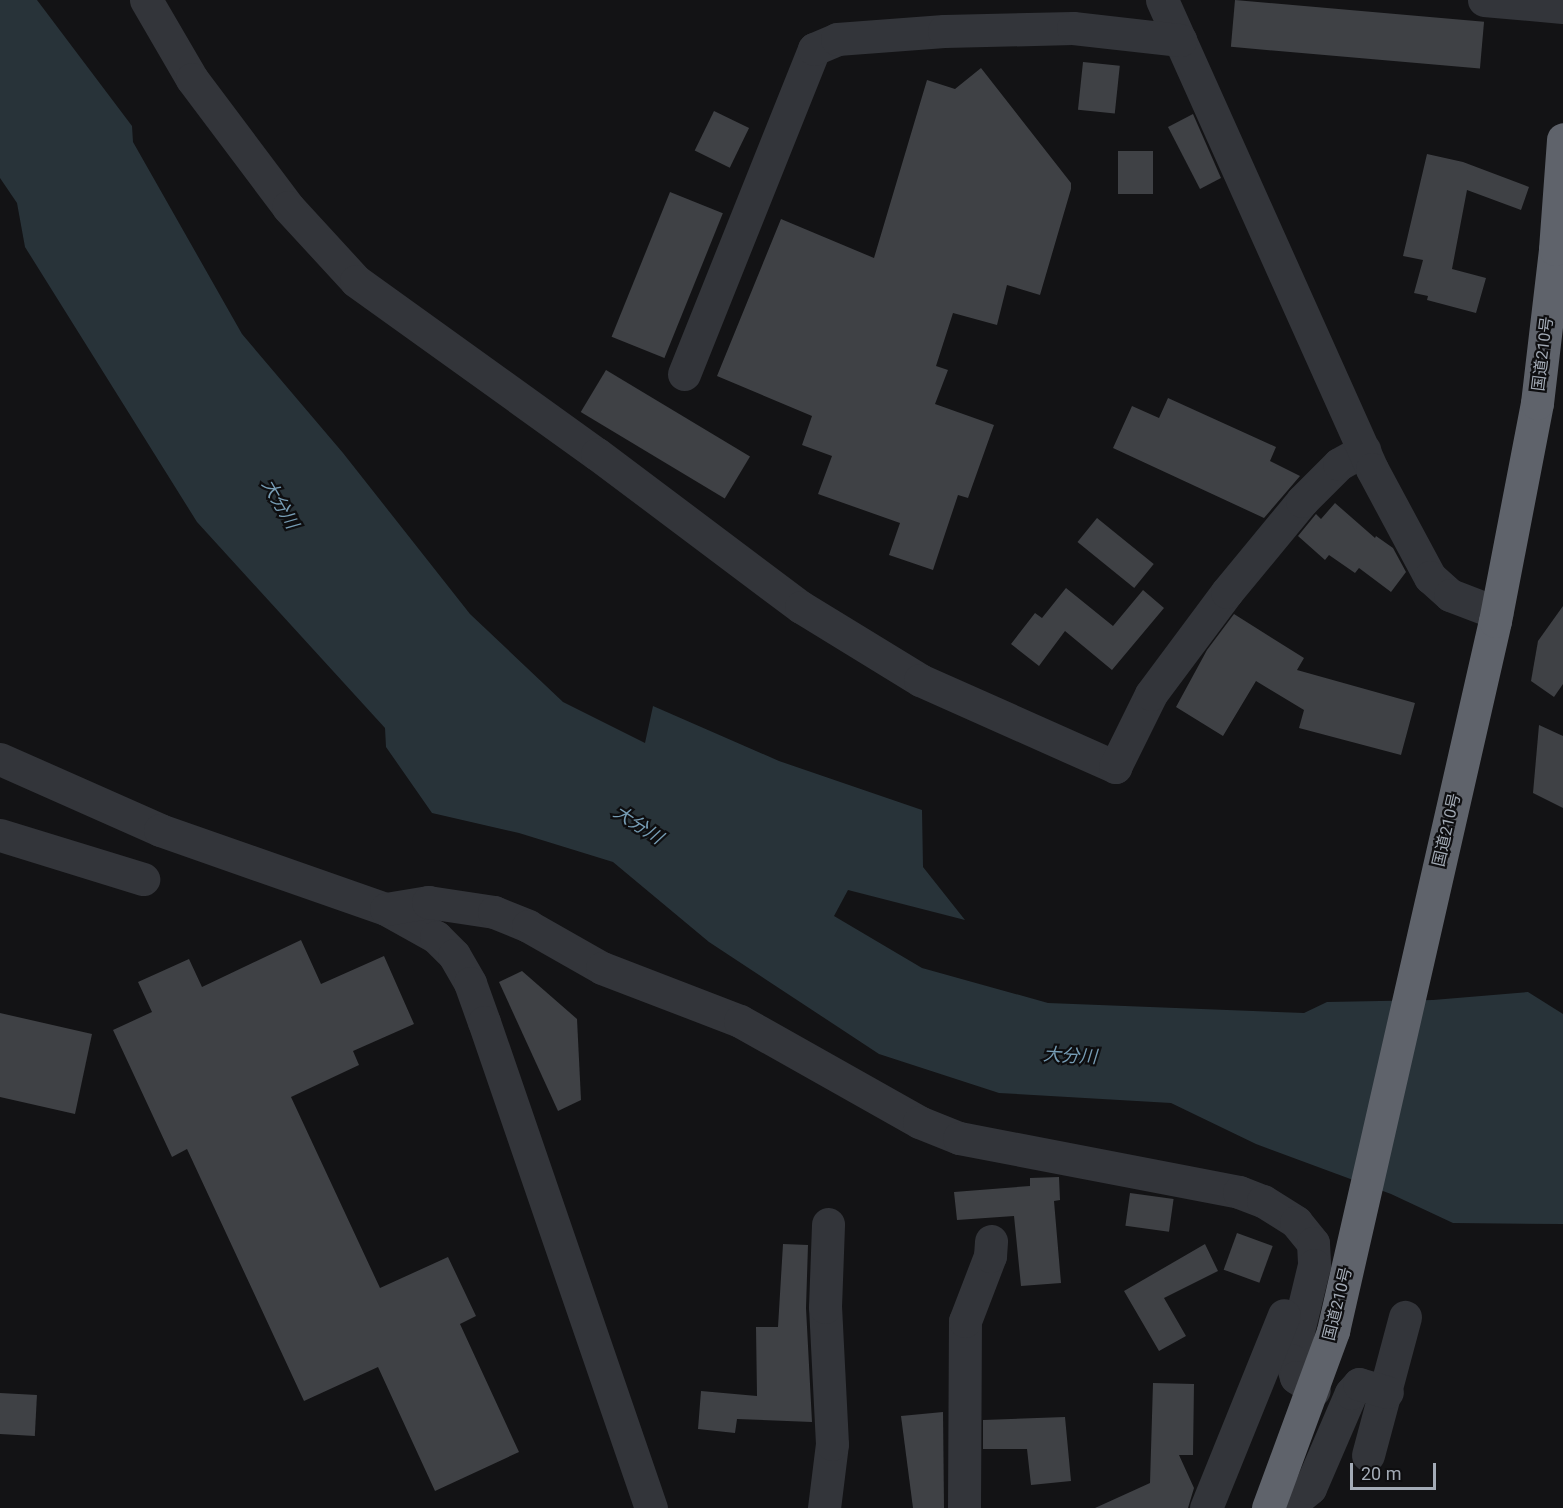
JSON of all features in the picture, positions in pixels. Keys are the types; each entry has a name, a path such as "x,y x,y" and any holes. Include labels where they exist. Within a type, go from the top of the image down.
{"highway":[{"name":"国道210号","path":"1272,1498 1314,1390 1333,1331 1497,613 1532,431 1559,250 1563,139"}],"street":[{"path":"146,0 192,79 288,207 356,281 597,454 801,607 920,680 1115,767 1151,694 1227,592 1302,501 1339,464 1364,450"},
{"path":"1162,0 1364,450 1435,585 1450,595 1497,613"},
{"path":"1484,0 1563,7"},
{"path":"684,375 814,49 837,39 955,30 1073,28 1180,40"},
{"path":"0,759 160,830 386,909 436,937 454,955 470,983 651,1508"},
{"path":"0,835 143,879"},
{"path":"386,909 428,902 494,912 528,926 603,968 741,1021 940,1132 1007,1149 1249,1195 1307,1233 1315,1254 1291,1360 1296,1377 1314,1390"},
{"path":"824,1508 832,1444 825,1307 828,1224"},
{"path":"1206,1508 1282,1319 1307,1233"},
{"path":"964,1508 964,1321 990,1256 991,1241"},
{"path":"1368,1455 1387,1392 1405,1317"},
{"path":"1272,1498 1299,1497 1310,1488 1351,1393 1359,1384 1387,1392"}],"water":[{"name":"大分川","path":"0,0 37,0 132,126 133,142 242,334 343,453 470,614 563,702 645,743 653,706 779,761 922,810 923,867 965,920 848,890 834,916 922,968 1048,1003 1304,1013 1327,1002 1433,1000 1528,992 1563,1014 1563,1224 1453,1223 1391,1194 1256,1144 1171,1103 999,1093 879,1054 709,942 613,862 519,833 432,813 386,747 385,728 197,522 25,247 17,203 0,178"}],"building":[{"path":"1235,0 1484,22 1480,69 1231,47"},
{"path":"1083,62 1120,66 1115,114 1078,110"},
{"path":"981,68 1071,183 1071,189 1040,295 1007,285 997,325 953,313 936,366 948,370 935,404 994,425 968,498 958,495 933,570 889,555 900,523 818,494 832,456 802,445 812,416 717,376 781,219 874,258 927,80 955,89"},
{"path":"714,111 749,128 730,168 695,151"},
{"path":"1193,114 1221,178 1200,189 1168,127"},
{"path":"1118,151 1153,151 1153,194 1118,194"},
{"path":"1427,154 1463,162 1529,187 1521,210 1467,190 1452,269 1486,278 1476,313 1427,300 1428,296 1414,293 1423,260 1403,256"},
{"path":"670,192 723,213 664,358 612,337"},
{"path":"606,370 750,457 725,499 581,412"},
{"path":"1168,398 1276,447 1270,461 1300,476 1264,518 1113,448 1132,406 1159,418"},
{"path":"1335,503 1375,538 1376,536 1393,548 1406,572 1391,592 1359,568 1355,573 1329,555 1325,560 1298,536 1316,514 1321,519"},
{"path":"1097,518 1154,564 1134,588 1077,542"},
{"path":"1066,588 1113,626 1143,590 1164,608 1112,670 1065,631 1039,666 1011,644 1035,613 1042,618"},
{"path":"1563,606 1563,684 1554,697 1531,681 1538,641"},
{"path":"1234,614 1304,658 1297,670 1415,703 1401,755 1299,728 1304,710 1256,681 1223,736 1176,707 1207,650"},
{"path":"1539,725 1563,736 1563,808 1533,793"},
{"path":"301,940 321,984 384,956 414,1024 353,1051 359,1065 291,1097 380,1288 448,1257 476,1316 460,1324 519,1452 435,1491 378,1367 304,1401 187,1149 172,1157 113,1030 152,1012 138,982 189,959 202,987"},
{"path":"522,971 577,1019 581,1100 558,1111 499,982"},
{"path":"0,1013 92,1034 75,1114 0,1097"},
{"path":"1059,1177 1060,1200 1054,1201 1061,1283 1021,1286 1014,1216 957,1220 954,1192 1030,1186 1030,1178"},
{"path":"1130,1193 1174,1199 1169,1232 1125,1226"},
{"path":"1237,1233 1273,1246 1259,1283 1224,1270"},
{"path":"783,1244 808,1245 806,1308 812,1422 737,1419 735,1433 698,1429 701,1391 757,1396 756,1327 778,1327"},
{"path":"1205,1244 1218,1271 1164,1298 1186,1336 1159,1351 1124,1291"},
{"path":"1153,1383 1194,1384 1193,1455 1179,1455 1194,1488 1188,1508 1095,1508 1150,1483"},
{"path":"0,1393 37,1395 35,1436 0,1434"},
{"path":"943,1412 944,1508 913,1508 901,1416"},
{"path":"1065,1417 1071,1481 1031,1485 1027,1449 983,1449 983,1420"}]}
